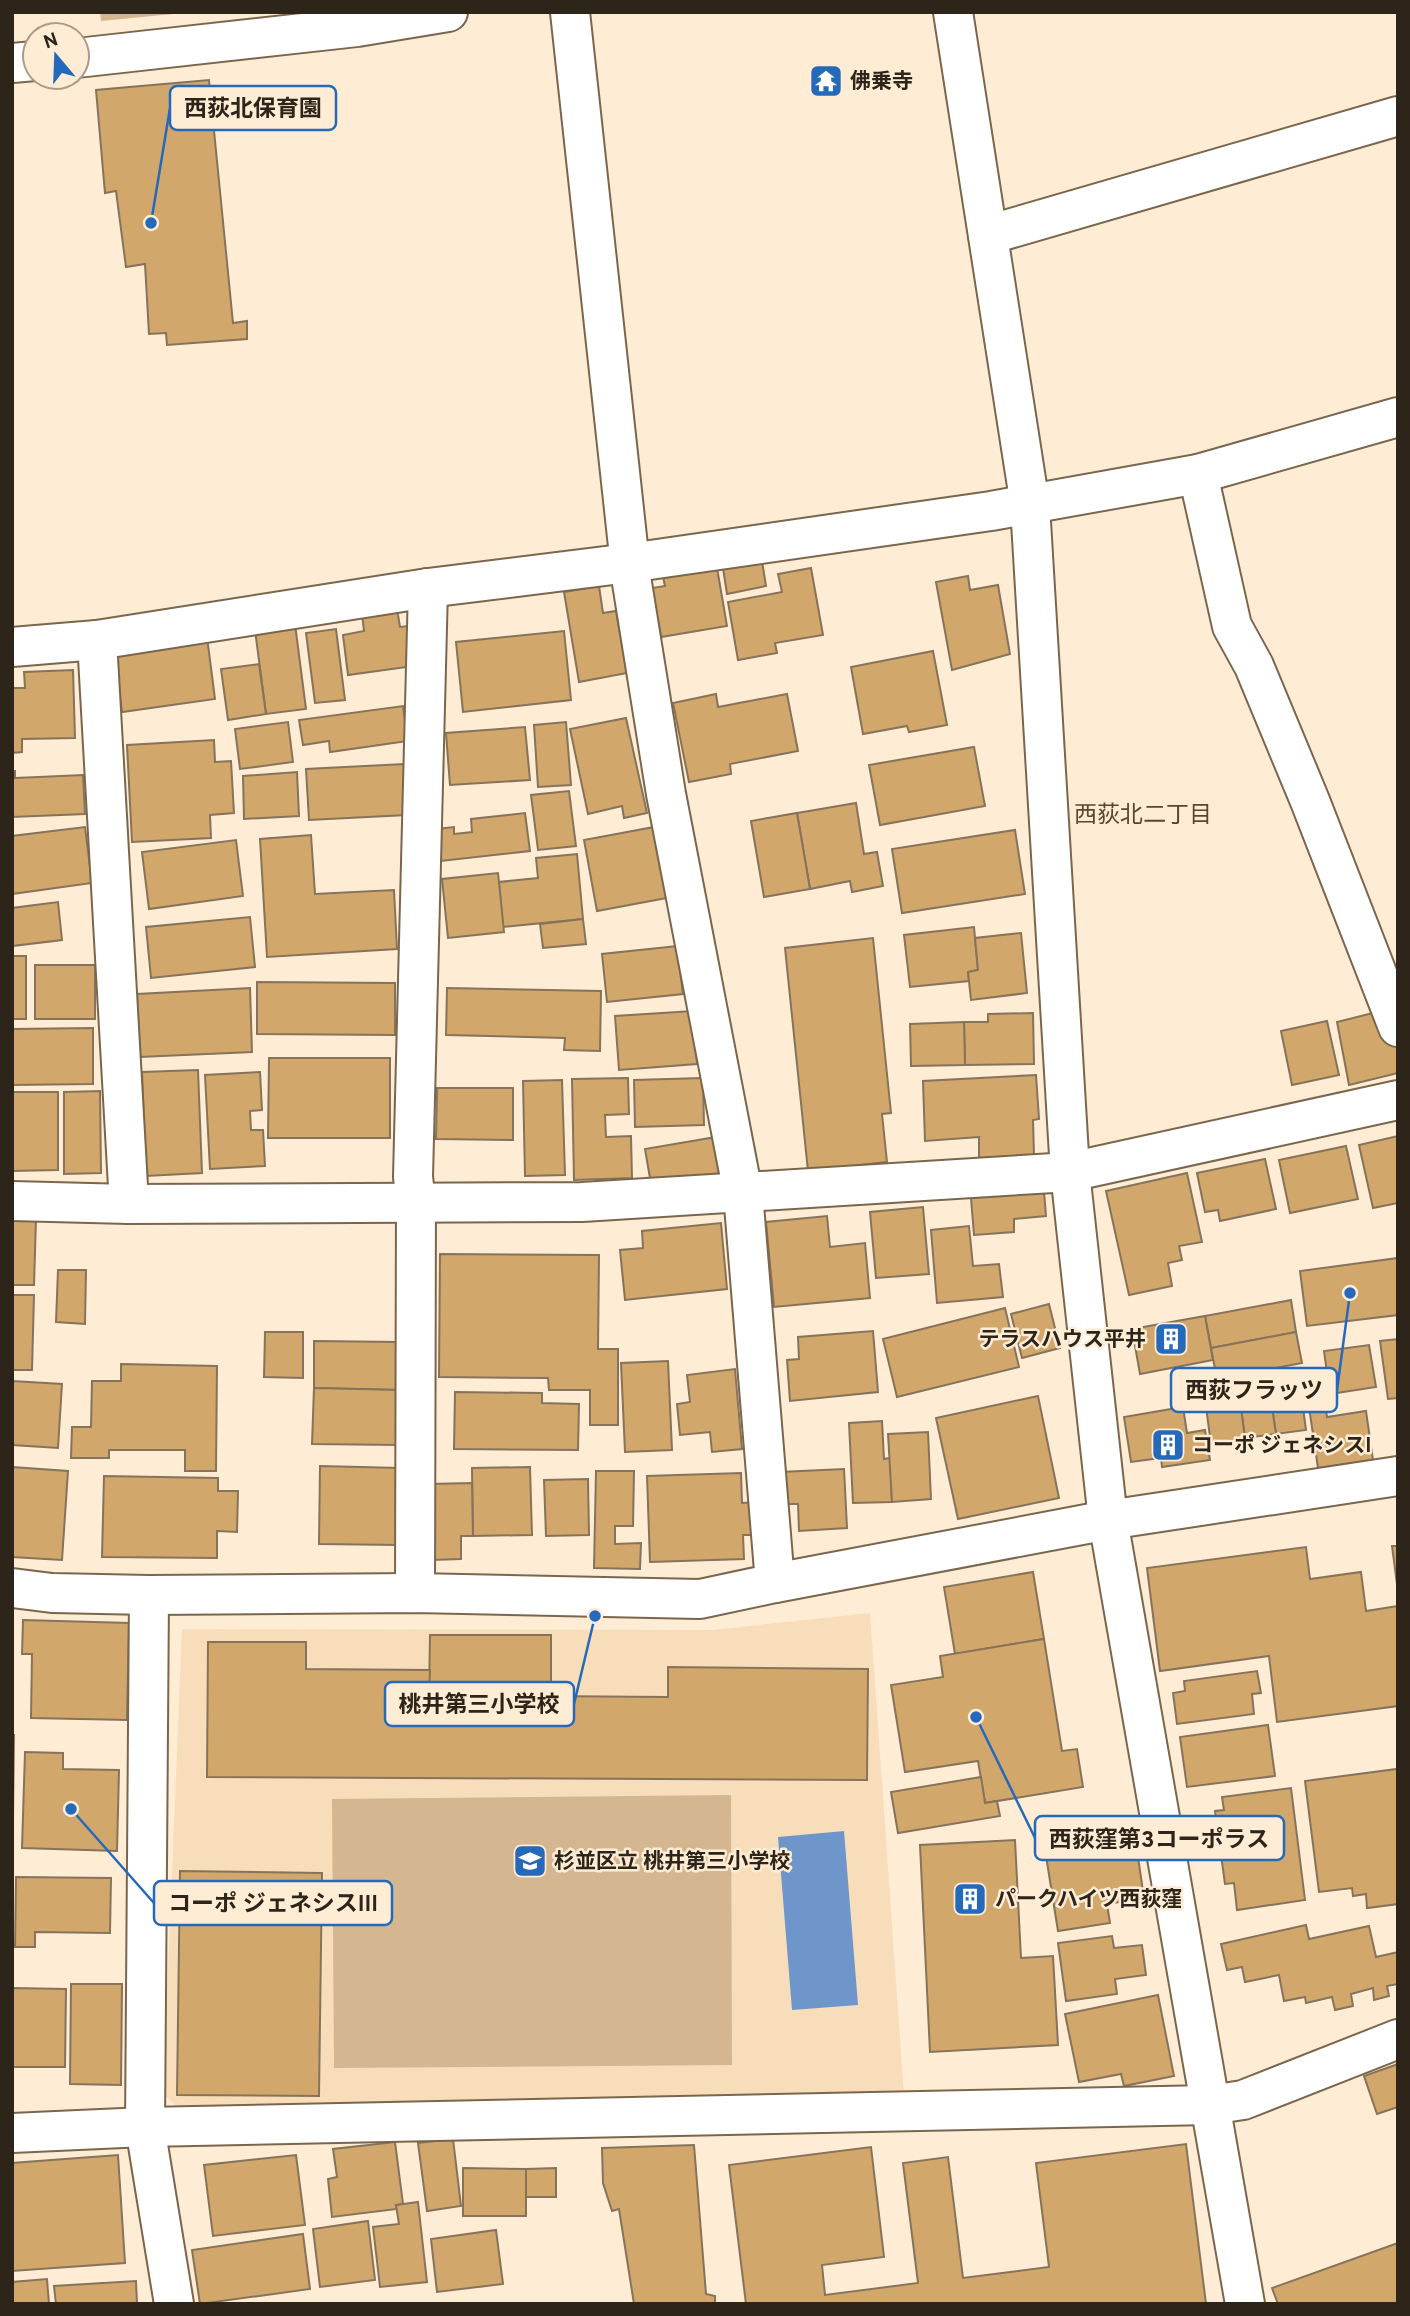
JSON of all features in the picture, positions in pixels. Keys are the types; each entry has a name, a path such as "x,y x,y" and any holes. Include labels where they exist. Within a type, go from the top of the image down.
{"street":[{"path":"91,56 357,27 448,12"},
{"path":"570,12 629,563 666,794 743,1193 775,1583"},
{"path":"953,12 1030,505 1070,1172 1108,1520 1245,2304"},
{"path":"988,234 1398,116"},
{"path":"12,647 97,640 428,588 629,563 1030,505 1198,474 1398,417"},
{"path":"1198,474 1232,626 1254,666 1310,801 1398,1027"},
{"path":"415,1593 416,1203 413,1177 428,588"},
{"path":"97,640 129,1204"},
{"path":"12,1201 129,1204 582,1202 1070,1172 1398,1100"},
{"path":"12,1588 52,1593 149,1595 415,1593 700,1599 1108,1520 1398,1476"},
{"path":"149,1595 145,2127 174,2304"},
{"path":"12,2133 145,2127 1210,2105 1243,2100 1398,2039"}],"shaded area":[{"path":"100,12 194,12 101,21"},
{"name":"杉並区立 桃井第三小学校","path":"870,1613 904,2095 176,2106 163,2093 182,1629 712,1630"},
{"path":"731,1795 732,2065 334,2068 332,1799"}],"water":[{"path":"844,1831 858,2005 792,2010 778,1837"}],"building":[{"path":"209,80 233,323 247,321 247,339 167,345 166,333 149,334 145,264 126,267 116,191 105,193 96,90"},
{"path":"762,561 766,586 727,594 723,568"},
{"path":"716,562 727,626 661,637 652,588 665,586 662,572"},
{"path":"811,568 823,635 775,643 777,653 738,660 728,602 782,592 778,574"},
{"path":"968,576 970,590 998,585 1010,654 952,670 936,582"},
{"path":"599,586 603,613 616,611 627,673 579,682 564,592"},
{"path":"397,609 400,627 408,626 414,666 348,675 343,635 364,631 362,614"},
{"path":"295,624 306,709 266,714 255,630"},
{"path":"336,629 345,700 315,703 306,633"},
{"path":"564,631 571,700 463,712 456,642"},
{"path":"207,637 215,699 122,712 114,649"},
{"path":"933,651 947,725 909,732 907,726 863,734 851,667"},
{"path":"259,664 266,714 228,720 221,669"},
{"path":"73,670 75,738 22,739 22,752 12,753 12,688 25,688 24,672"},
{"path":"716,694 718,707 787,694 798,751 730,764 731,774 689,782 673,703"},
{"path":"403,706 408,741 330,752 329,741 303,745 299,720"},
{"path":"626,718 647,813 624,818 622,806 588,814 570,729"},
{"path":"288,722 293,762 240,769 235,729"},
{"path":"566,722 571,785 538,787 534,725"},
{"path":"525,727 530,780 450,785 446,733"},
{"path":"214,740 215,762 231,761 234,813 210,815 211,838 132,842 127,745"},
{"path":"974,747 985,806 880,825 869,765"},
{"path":"404,764 407,815 309,820 306,769"},
{"path":"12,771 15,771 15,778 83,775 85,814 12,817"},
{"path":"297,772 299,816 244,819 243,776"},
{"path":"569,791 576,846 538,850 531,795"},
{"path":"856,803 864,854 877,852 883,886 852,892 850,881 810,889 797,813"},
{"path":"525,813 530,851 441,861 437,829 454,827 454,834 472,832 471,819"},
{"path":"797,813 810,889 764,897 751,821"},
{"path":"85,827 92,883 12,894 12,836"},
{"path":"654,827 667,898 597,911 584,840"},
{"path":"1015,830 1025,894 902,913 892,849"},
{"path":"311,835 315,894 394,890 397,949 267,957 260,839"},
{"path":"236,840 243,896 149,909 142,852"},
{"path":"577,854 583,919 503,927 499,882 538,878 536,858"},
{"path":"498,873 504,932 448,938 442,879"},
{"path":"58,902 62,940 12,946 12,908"},
{"path":"250,917 255,967 151,978 146,927"},
{"path":"583,919 586,944 543,948 540,924"},
{"path":"974,927 978,970 968,972 969,981 910,987 904,935"},
{"path":"1021,933 1027,993 971,1000 968,972 978,970 975,938"},
{"path":"873,938 891,1113 882,1114 887,1162 808,1171 785,948"},
{"path":"677,946 683,994 607,1002 602,954"},
{"path":"12,956 26,956 26,1019 12,1019"},
{"path":"35,965 95,965 95,1019 35,1019"},
{"path":"257,982 395,983 395,1035 257,1034"},
{"path":"250,988 252,1052 140,1057 137,994"},
{"path":"447,988 601,991 600,1051 564,1050 565,1038 446,1035"},
{"path":"1385,1010 1398,1046 1398,1073 1349,1085 1337,1022"},
{"path":"693,1011 697,1064 619,1070 615,1016"},
{"path":"1033,1013 1034,1064 965,1065 964,1022 988,1022 988,1014"},
{"path":"1327,1021 1339,1075 1292,1085 1281,1031"},
{"path":"964,1022 965,1065 911,1066 910,1024"},
{"path":"93,1028 93,1084 12,1085 12,1029"},
{"path":"269,1058 390,1058 390,1138 268,1138"},
{"path":"198,1070 202,1173 146,1176 142,1072"},
{"path":"260,1072 262,1110 250,1111 251,1130 263,1130 265,1166 210,1169 205,1075"},
{"path":"1036,1075 1039,1119 1033,1120 1034,1155 979,1158 979,1137 925,1141 923,1081"},
{"path":"628,1078 629,1114 605,1115 606,1137 631,1136 632,1178 574,1180 572,1079"},
{"path":"703,1078 704,1125 635,1127 634,1080"},
{"path":"562,1080 565,1175 525,1176 523,1081"},
{"path":"437,1088 513,1088 513,1140 436,1139"},
{"path":"100,1091 101,1173 64,1174 64,1092"},
{"path":"12,1092 58,1092 58,1170 12,1171"},
{"path":"1398,1136 1398,1203 1373,1208 1359,1145"},
{"path":"716,1137 722,1173 651,1184 645,1149"},
{"path":"1346,1146 1358,1199 1290,1213 1279,1160"},
{"path":"1265,1159 1276,1209 1220,1221 1218,1210 1205,1212 1197,1173"},
{"path":"1187,1173 1202,1242 1179,1246 1182,1260 1168,1263 1172,1286 1129,1295 1106,1191"},
{"path":"1044,1192 1046,1216 1014,1219 1014,1232 974,1235 971,1198"},
{"path":"923,1207 929,1274 876,1278 870,1212"},
{"path":"827,1216 830,1247 865,1243 870,1298 774,1307 766,1222"},
{"path":"12,1218 36,1219 34,1285 12,1285"},
{"path":"721,1223 727,1289 625,1300 620,1250 643,1248 642,1231"},
{"path":"969,1226 973,1266 999,1264 1003,1297 937,1303 931,1230"},
{"path":"440,1254 599,1255 598,1349 618,1349 618,1425 590,1425 590,1390 549,1390 548,1378 439,1377"},
{"path":"1398,1258 1398,1315 1307,1326 1300,1271"},
{"path":"58,1270 86,1270 85,1324 56,1322"},
{"path":"12,1295 34,1295 32,1370 12,1370"},
{"path":"1291,1300 1296,1332 1211,1348 1205,1316"},
{"path":"1049,1304 1060,1348 1022,1358 1011,1314"},
{"path":"1005,1308 1019,1367 897,1397 883,1339"},
{"name":"テラスハウス平井","path":"1205,1316 1213,1360 1140,1374 1132,1329"},
{"path":"873,1331 878,1392 790,1401 787,1360 799,1359 798,1337"},
{"path":"265,1332 303,1332 303,1378 264,1377"},
{"path":"1296,1332 1302,1363 1217,1379 1211,1348"},
{"path":"1398,1339 1398,1398 1388,1399 1380,1341"},
{"path":"314,1341 401,1342 400,1390 314,1388"},
{"path":"1369,1345 1376,1387 1330,1394 1324,1351"},
{"path":"668,1361 672,1450 625,1452 621,1363"},
{"path":"121,1364 217,1366 216,1471 185,1471 185,1450 109,1450 109,1458 71,1458 72,1427 91,1427 92,1381 121,1381"},
{"path":"735,1369 742,1449 712,1452 710,1432 680,1435 677,1404 690,1402 687,1375"},
{"path":"1299,1378 1306,1430 1276,1434 1268,1381"},
{"path":"1321,1378 1327,1417 1366,1411 1373,1460 1318,1468 1305,1380"},
{"path":"12,1381 62,1384 58,1448 12,1445"},
{"path":"1268,1381 1276,1434 1245,1438 1238,1386"},
{"path":"1238,1386 1245,1438 1211,1444 1204,1392"},
{"path":"314,1388 400,1390 399,1445 312,1444"},
{"path":"455,1392 542,1393 542,1403 579,1404 578,1450 454,1449"},
{"path":"1038,1396 1059,1498 958,1519 936,1418"},
{"name":"コーポ ジェネシスI","path":"1183,1407 1187,1433 1205,1430 1210,1460 1162,1467 1161,1458 1131,1462 1124,1417"},
{"path":"882,1421 884,1459 890,1458 892,1502 853,1503 849,1423"},
{"path":"928,1432 931,1499 892,1502 888,1434"},
{"path":"320,1466 400,1468 399,1545 319,1544"},
{"path":"12,1467 68,1471 62,1560 12,1557"},
{"path":"530,1467 532,1535 473,1536 472,1468"},
{"path":"844,1469 847,1528 799,1531 798,1504 781,1504 780,1472"},
{"path":"596,1471 634,1471 633,1526 615,1526 615,1544 641,1543 640,1569 594,1568"},
{"path":"741,1473 742,1503 755,1502 755,1535 743,1535 744,1559 650,1562 647,1476"},
{"path":"104,1476 218,1478 218,1491 238,1491 237,1532 217,1531 217,1558 102,1557"},
{"path":"588,1479 589,1535 546,1536 544,1480"},
{"path":"472,1483 473,1536 461,1536 461,1559 431,1560 429,1484"},
{"path":"1392,1546 1398,1546 1398,1592"},
{"path":"1306,1547 1310,1579 1361,1572 1366,1611 1398,1606 1398,1706 1277,1722 1269,1656 1160,1671 1147,1568"},
{"path":"1033,1572 1044,1639 955,1654 944,1587"},
{"path":"23,1620 129,1623 127,1720 31,1718 32,1654 22,1654"},
{"path":"430,1635 551,1635 551,1696 429,1695"},
{"path":"1044,1639 1062,1751 1077,1749 1083,1787 985,1803 978,1761 905,1772 891,1685 943,1677 940,1656"},
{"path":"208,1642 306,1642 306,1669 430,1670 429,1695 668,1697 668,1667 868,1669 867,1780 207,1777"},
{"path":"1257,1671 1261,1693 1252,1694 1254,1714 1177,1724 1173,1693 1185,1691 1184,1681"},
{"path":"1268,1725 1275,1776 1187,1787 1180,1737"},
{"path":"14,1735 13,1818 12,1818"},
{"path":"25,1752 63,1753 63,1769 119,1770 117,1851 22,1848"},
{"path":"1397,1769 1398,1904 1367,1908 1366,1894 1353,1896 1352,1888 1319,1892 1305,1781"},
{"path":"981,1777 985,1803 997,1801 1000,1816 898,1833 891,1792"},
{"path":"1291,1788 1305,1900 1237,1910 1234,1883 1225,1884 1215,1811 1224,1810 1222,1797"},
{"path":"1133,1823 1144,1898 1107,1904 1110,1923 1058,1931 1043,1837"},
{"name":"パークハイツ西荻窪","path":"1015,1840 1021,1958 1053,1956 1058,2045 930,2052 920,1845"},
{"path":"180,1871 322,1873 319,2096 177,2095"},
{"path":"16,1877 111,1878 110,1933 35,1932 35,1947 15,1947"},
{"path":"1306,1925 1309,1939 1369,1926 1376,1957 1398,1952 1398,1984 1387,1986 1389,1996 1374,2000 1373,1988 1351,1994 1353,2006 1335,2010 1332,1997 1306,2003 1305,1997 1284,2001 1279,1975 1245,1982 1242,1967 1227,1970 1221,1944"},
{"path":"1112,1936 1114,1948 1142,1945 1146,1975 1115,1979 1117,1994 1066,2001 1058,1943"},
{"path":"71,1984 122,1984 121,2085 70,2084"},
{"path":"13,1988 66,1989 65,2067 13,2067"},
{"path":"1158,1995 1174,2076 1124,2086 1121,2074 1079,2082 1065,2014"},
{"path":"1398,2064 1398,2107 1377,2114 1364,2076"},
{"path":"453,2139 461,2206 427,2211 418,2143"},
{"path":"395,2142 403,2204 396,2205 397,2209 332,2217 328,2179 337,2177 333,2149"},
{"path":"1186,2144 1206,2304 746,2304 729,2165 871,2147 884,2257 822,2265 825,2295 918,2283 903,2163 948,2157 963,2278 1049,2267 1036,2163"},
{"path":"694,2145 706,2294 715,2296 715,2304 634,2304 619,2209 612,2211 603,2183 602,2148"},
{"path":"118,2155 125,2263 12,2271 12,2163"},
{"path":"296,2155 305,2225 213,2236 204,2165"},
{"path":"463,2168 526,2169 526,2216 463,2216"},
{"path":"556,2168 556,2197 526,2197 526,2169"},
{"path":"418,2202 427,2282 380,2287 373,2227 399,2224 396,2205"},
{"path":"368,2221 375,2280 320,2287 313,2229"},
{"path":"496,2230 503,2284 437,2292 431,2239"},
{"path":"303,2234 310,2289 200,2304 192,2250"},
{"path":"1398,2243 1398,2304 1278,2304 1272,2288"},
{"path":"47,2279 49,2304 12,2304 12,2282"},
{"path":"136,2281 137,2304 56,2304 54,2286"}],"place":[{"name":"佛乗寺","path":"826,81"},
{"name":"西荻北保育園","path":"151,223"},
{"name":"西荻フラッツ","path":"1350,1293"},
{"name":"テラスハウス平井","path":"1171,1339"},
{"name":"コーポ ジェネシスI","path":"1168,1445"},
{"name":"桃井第三小学校","path":"595,1616"},
{"name":"西荻窪第3コーポラス","path":"976,1717"},
{"name":"コーポ ジェネシスIII","path":"71,1809"},
{"name":"杉並区立 桃井第三小学校","path":"530,1861"},
{"name":"パークハイツ西荻窪","path":"970,1899"}],"district":[{"name":"西荻北二丁目","path":"1143,814"}]}
